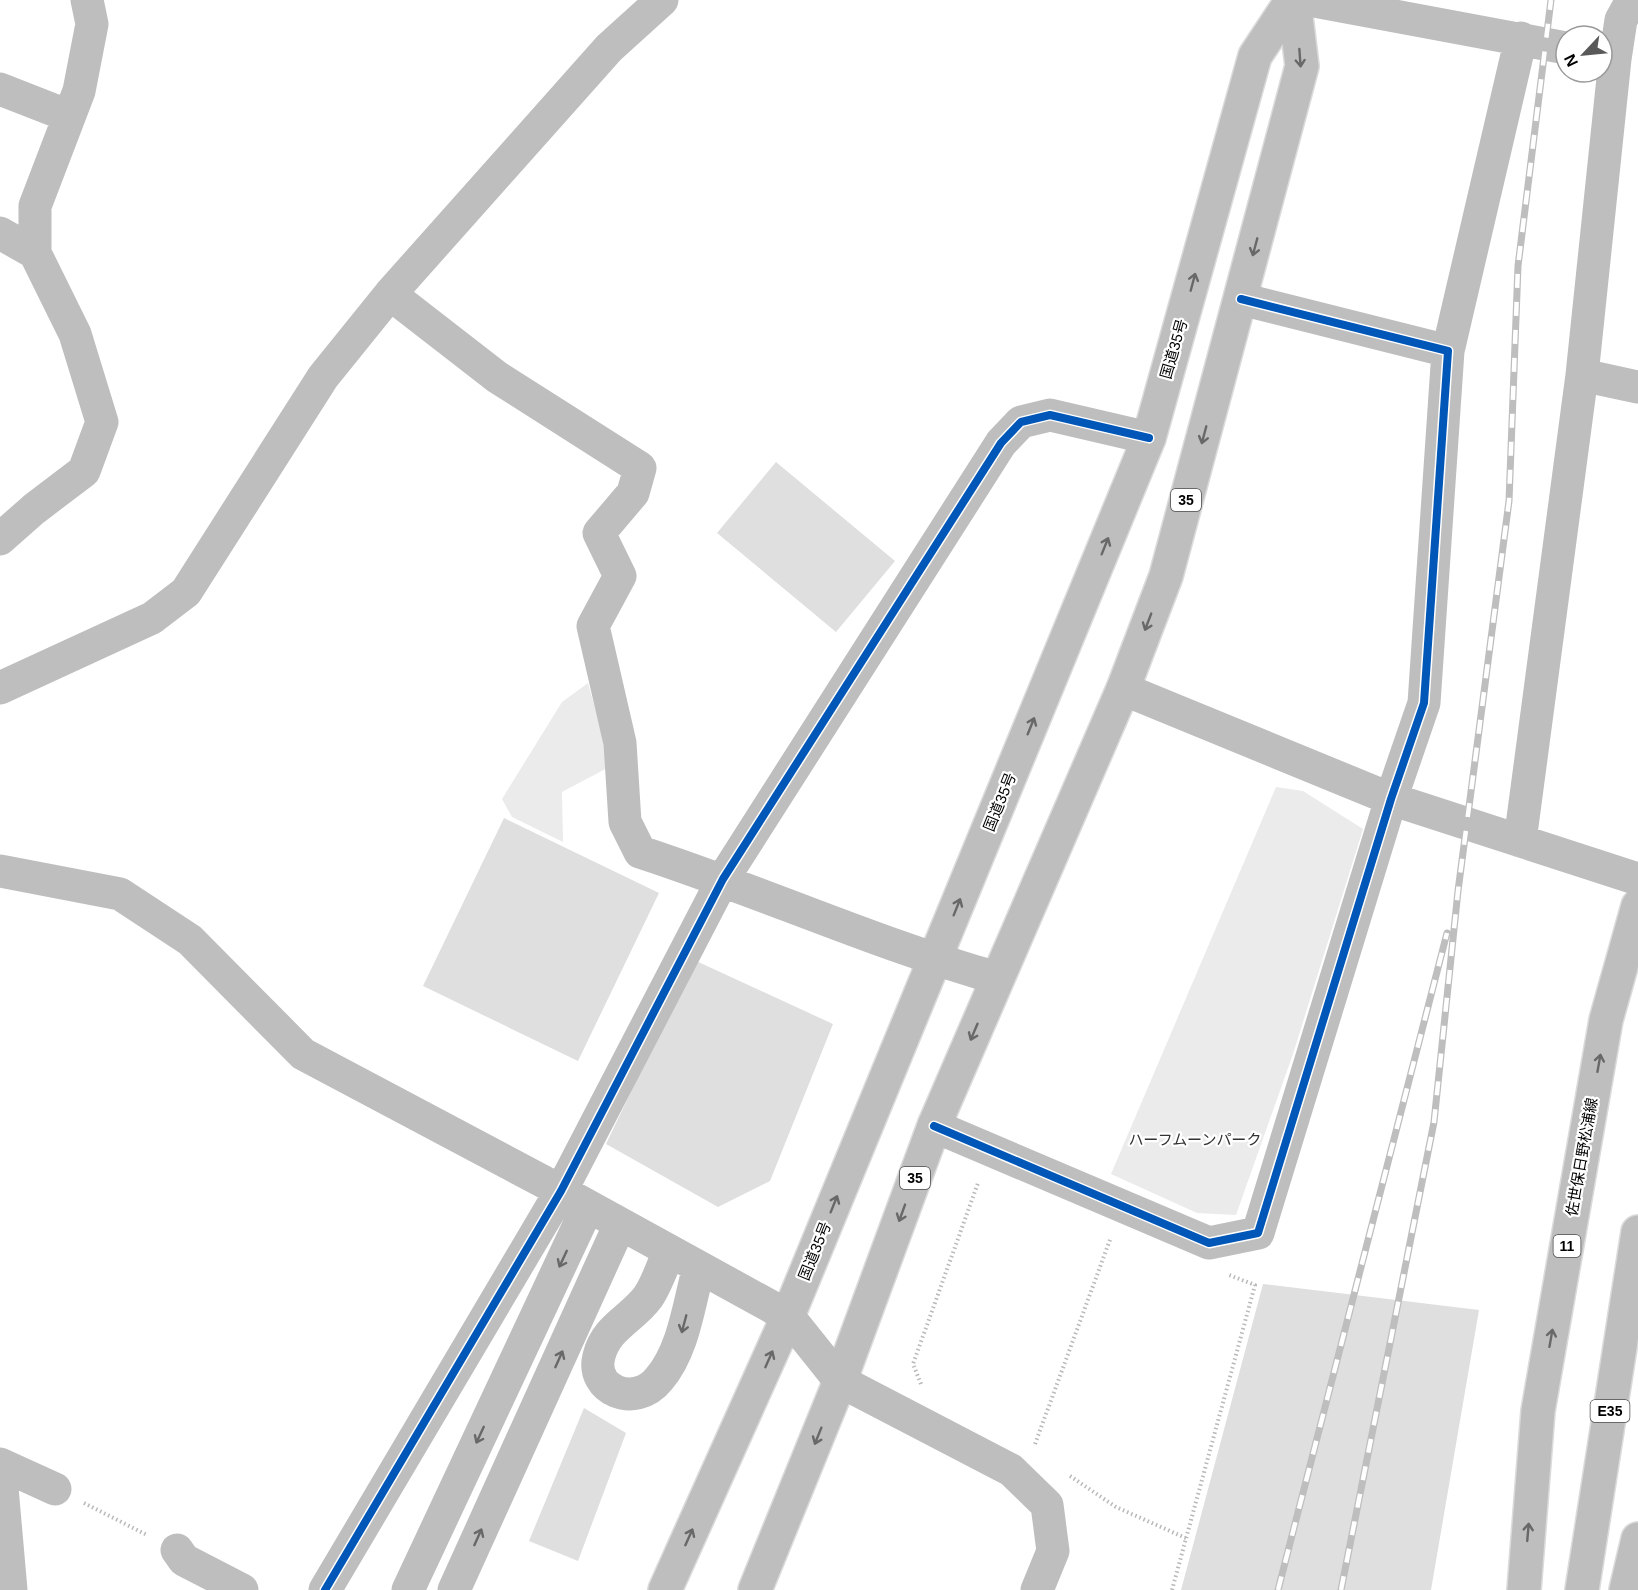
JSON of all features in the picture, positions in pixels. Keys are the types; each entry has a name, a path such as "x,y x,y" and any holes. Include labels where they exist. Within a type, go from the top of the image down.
{"main road":[{"path":"0,539 34,509 84,471 102,422 75,334 35,253 35,206 79,91 92,24 87,0"},
{"path":"0,688 152,618 186,592 323,377 390,294 609,48 662,0"},
{"name":"国道35号","path":"755,1590 840,1382 934,1126 1123,689 1166,576 1302,66 1293,0"},
{"name":"国道35号","path":"665,1590 788,1316 1149,438 1255,56 1293,0"},
{"path":"1309,0 1554,45"},
{"path":"1520,841 1582,375 1621,20 1632,0"},
{"path":"934,1126 1209,1243 1258,1233 1391,799 1424,703 1448,351 1521,38"},
{"path":"0,89 69,116"},
{"path":"0,233 35,253"},
{"path":"390,294 497,377 640,468 633,493 599,533 620,576 593,626 620,743 625,822 640,852 723,879 935,961 997,978"},
{"path":"1241,299 1448,351"},
{"path":"1582,375 1638,387"},
{"path":"408,1590 575,1198 723,879 1001,443 1021,422 1050,415 1149,438"},
{"path":"0,509 34,509"},
{"path":"1123,689 1391,799 1638,879"},
{"path":"0,871 120,894 190,940 303,1054 575,1198 788,1316 840,1382 1011,1470 1047,1505 1053,1551 1037,1590"},
{"name":"佐世保日野松浦線","path":"1524,1590 1538,1411 1606,1020 1638,906"},
{"path":"336,1586 575,1198"},
{"path":"454,1590 620,1224"},
{"name":"E35","path":"1582,1590 1638,1232"},
{"path":"669,1251 648,1297 608,1333 598,1358 601,1376 612,1389 625,1396 642,1394 660,1379 678,1344 699,1267"},
{"path":"11,1590 0,1465 55,1489"},
{"path":"1626,1590 1638,1539"},
{"path":"180,1555 242,1590"}],"path":[{"path":"923,1390 913,1364 978,1182 988,1186"},
{"path":"1032,1450 1113,1232"},
{"path":"1172,1590 1188,1539 1255,1285 1222,1273"},
{"path":"1060,1469 1116,1507 1188,1539"},
{"path":"55,1489 180,1555"}],"green space":[{"path":"588,683 611,766 562,792 563,842 512,817 502,799 562,702"},
{"name":"ハーフムーンパーク","path":"1276,787 1303,791 1363,829 1293,1054 1236,1215 1197,1213 1111,1174"}],"building":[{"path":"776,462 895,561 836,632 717,533"},
{"path":"504,818 659,893 578,1061 423,986"},
{"path":"694,960 833,1024 770,1181 718,1207 606,1144"},
{"path":"1263,1284 1479,1310 1431,1590 1181,1590"},
{"path":"584,1408 626,1433 578,1561 529,1541"}],"railway":[{"path":"1341,1590 1434,1122 1458,891 1509,501 1518,266 1551,0"},
{"path":"1278,1590 1447,933"}],"cycle path":[{"path":"934,1126 1209,1243 1258,1233 1391,799 1424,703 1448,351 1241,299"},
{"path":"325,1590 561,1191 723,879 1001,443 1021,422 1050,415 1149,438"}]}
